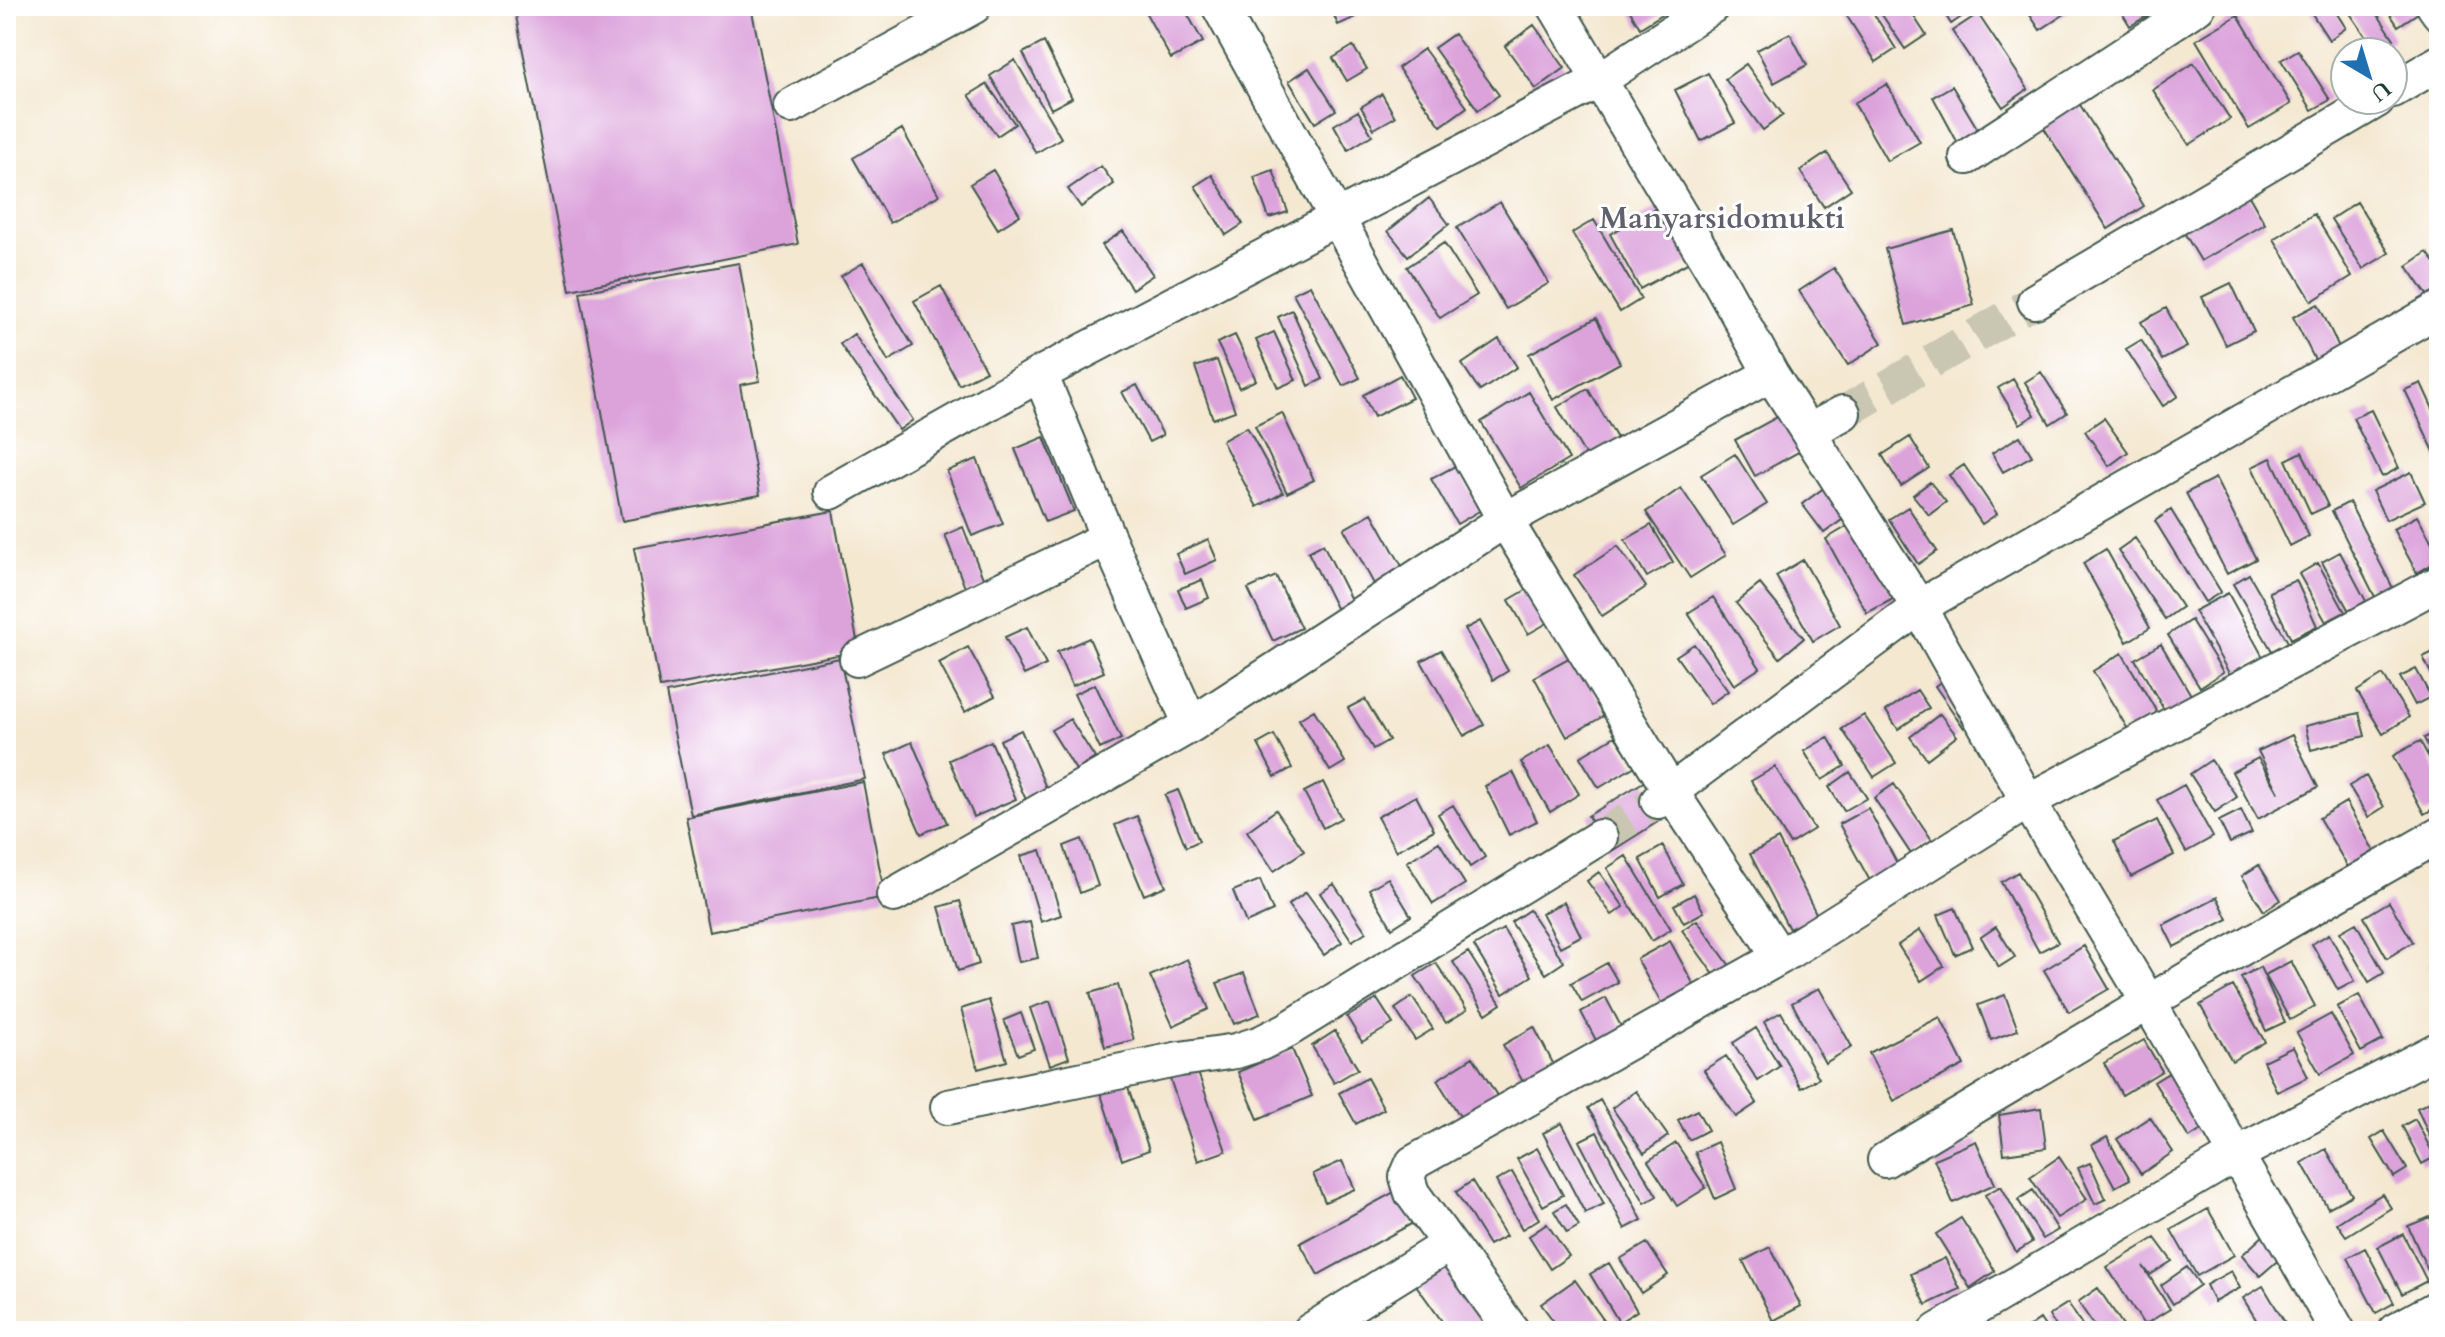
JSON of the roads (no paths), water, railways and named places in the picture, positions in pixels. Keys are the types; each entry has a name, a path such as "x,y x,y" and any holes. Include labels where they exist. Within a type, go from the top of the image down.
{"street":[{"path":"791,106 974,6"},
{"path":"1219,6 1505,520 1664,797 1780,957"},
{"path":"1555,6 1719,280 1771,374 1919,607 2028,801 2149,1003 2338,1331"},
{"path":"831,492 1040,374 1598,81 1712,6"},
{"path":"1967,157 2198,6"},
{"path":"2434,6 2439,13"},
{"path":"2409,81 2439,63"},
{"path":"2035,301 2350,116"},
{"path":"1664,797 1919,607 2439,309"},
{"path":"1040,374 1191,725"},
{"path":"894,895 1191,725 1505,520 1771,374"},
{"path":"1808,432 1843,413"},
{"path":"857,659 1108,538"},
{"path":"1512,1331 1412,1193 1407,1177 1413,1163 1780,957 2028,801 2439,583"},
{"path":"1885,1160 2439,835"},
{"path":"948,1107 1180,1059 1236,1051 1261,1043 1600,837"},
{"path":"1937,1331 2237,1154 2439,1049"},
{"path":"1310,1331 1449,1244"},
{"path":"2395,1331 2439,1307"}],"tunnel":[{"path":"1843,413 2035,301"},
{"path":"1600,837 1658,801"}],"district":[{"name":"Manyarsidomukti","path":"1722,218"}]}
